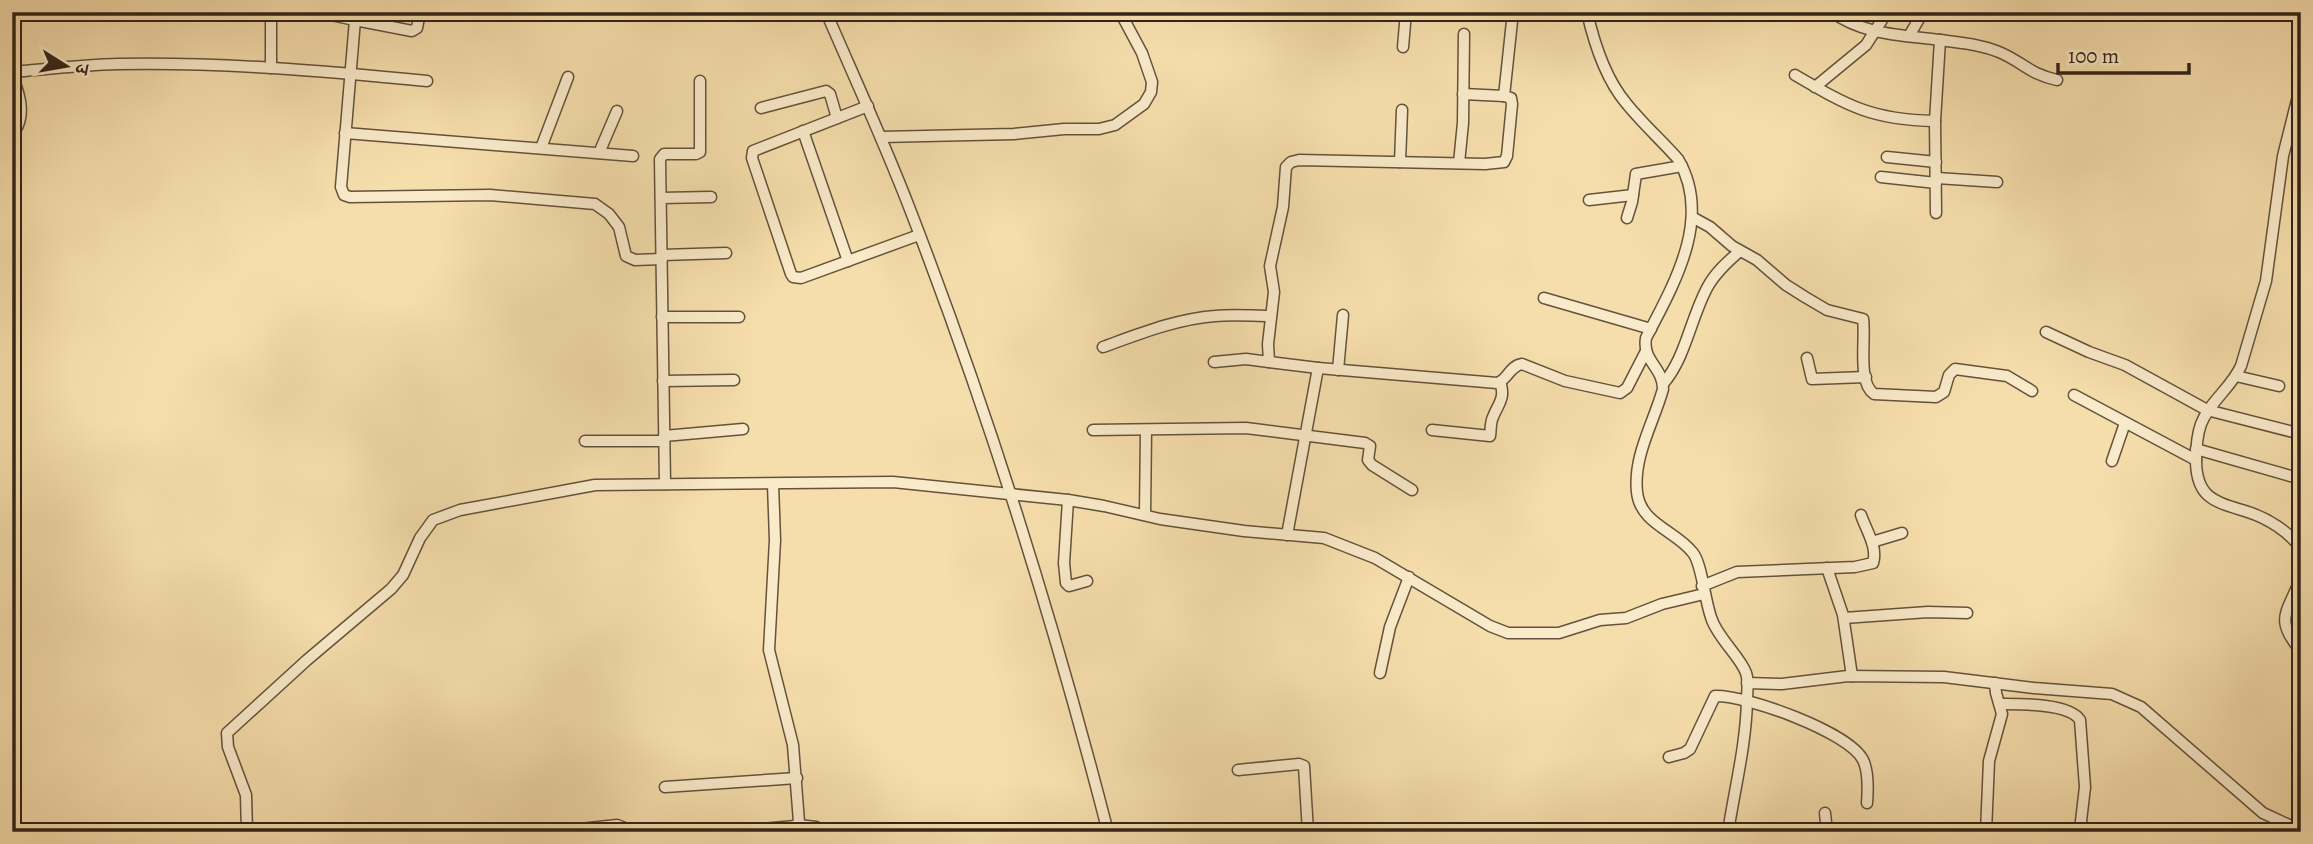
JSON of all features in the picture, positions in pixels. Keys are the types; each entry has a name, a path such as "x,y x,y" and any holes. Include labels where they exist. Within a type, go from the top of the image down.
{"street":[{"path":"271,12 271,68"},
{"path":"316,12 412,31 417,28 420,12"},
{"path":"826,12 881,137 919,235 1009,494 1087,746 1108,832"},
{"path":"881,137 1014,134 1115,125 1144,104 1151,92 1152,82 1142,53 1120,12"},
{"path":"1403,47 1406,12"},
{"path":"1504,96 1513,12"},
{"path":"1500,382 1513,368 1522,364 1565,381 1615,393 1624,392 1645,353 1646,338 1684,257 1692,217 1691,195 1682,166 1624,101 1611,80 1601,59 1587,12"},
{"path":"1832,12 1846,21 1876,32 1988,48 2010,57 2035,74 2057,80"},
{"path":"1815,87 1866,45 1886,12"},
{"path":"1909,36 1923,12"},
{"path":"355,20 341,187 347,196 490,195 586,202 602,208 619,227 626,256 635,260 726,253"},
{"path":"1459,163 1464,34"},
{"path":"1936,213 1935,121 1940,40"},
{"path":"12,135 20,119 21,107 12,74 119,64 271,68 427,81"},
{"path":"1795,75 1840,102 1867,113 1888,118 1935,121"},
{"path":"541,148 568,77"},
{"path":"665,484 662,155 700,152 700,81"},
{"path":"2301,84 2298,105 2283,156 2266,281 2236,376 2207,410 2200,428 2196,454 2200,487 2210,498 2267,520 2297,542 2301,549"},
{"path":"761,108 826,91 830,94 836,118"},
{"path":"1269,362 1270,316 1274,292 1271,259 1283,207 1284,172 1288,164 1299,160 1493,164 1507,160 1511,98 1463,94"},
{"path":"868,106 755,148 752,153 791,274 801,278 919,235"},
{"path":"1400,162 1402,110"},
{"path":"599,153 617,111"},
{"path":"803,131 848,261"},
{"path":"345,133 634,156"},
{"path":"1887,157 1936,162"},
{"path":"1627,218 1637,173 1682,166"},
{"path":"1881,177 1997,182"},
{"path":"1589,200 1633,195"},
{"path":"661,198 711,197"},
{"path":"1692,217 1757,260 1786,285 1822,307 1863,319 1867,388 1874,394 1936,397 1942,395 1948,375 1955,369 2007,376 2032,391"},
{"path":"1728,832 1746,733 1745,669 1720,638 1703,590 1698,560 1692,551 1646,514 1638,500 1637,481 1641,451 1658,408 1663,384 1677,364 1707,288 1717,273 1740,251"},
{"path":"1544,298 1651,329"},
{"path":"1103,348 1189,320 1237,315 1270,316"},
{"path":"1338,370 1343,315"},
{"path":"662,317 739,317"},
{"path":"2046,332 2125,365 2207,410 2301,434"},
{"path":"1645,353 1663,384"},
{"path":"1807,358 1812,379 1866,377"},
{"path":"1214,362 1246,359 1338,370 1500,382"},
{"path":"1287,535 1318,368"},
{"path":"2236,376 2279,386"},
{"path":"663,381 734,380"},
{"path":"1432,430 1490,436 1492,418 1501,403 1503,389 1500,382"},
{"path":"2074,395 2125,423 2196,454 2301,479"},
{"path":"2112,461 2125,423"},
{"path":"1093,430 1246,428 1368,444 1368,460 1372,465 1412,490"},
{"path":"585,441 664,438 743,429"},
{"path":"1145,515 1146,430"},
{"path":"247,832 246,795 228,747 227,733 391,589 402,575 420,538 433,520 440,515 471,508 595,485 665,484 893,482 1068,500 1244,531 1324,538 1350,547 1409,577 1490,626 1508,633 1559,633 1604,620 1626,618 1703,590 1737,572 1855,567 1873,563 1875,558 1872,542 1861,515"},
{"path":"773,484 775,540 769,650 793,745 800,818 798,825"},
{"path":"1068,500 1064,563 1066,583 1069,586 1087,581"},
{"path":"1872,542 1902,533"},
{"path":"1827,568 1844,618 1852,676"},
{"path":"1380,673 1390,627 1409,577"},
{"path":"2301,577 2286,615 2285,626 2287,635 2301,651"},
{"path":"1844,618 1928,612 1967,613"},
{"path":"1747,682 1782,684 1852,676 1944,677 2101,692 2128,699 2141,707 2263,813 2277,821 2301,827"},
{"path":"1986,832 1989,761 2002,714 1995,683"},
{"path":"1669,757 1690,749 1716,696 1747,701 1783,712 1818,728 1843,741 1859,754 1866,768 1867,803"},
{"path":"2000,704 2065,709 2077,715 2080,720 2085,788 2081,821 2084,832"},
{"path":"1238,770 1299,764 1304,766 1308,832"},
{"path":"665,787 797,778"},
{"path":"1825,814 1827,832"},
{"path":"553,832 617,825 635,832"},
{"path":"727,832 798,825 816,827 821,832"}]}
